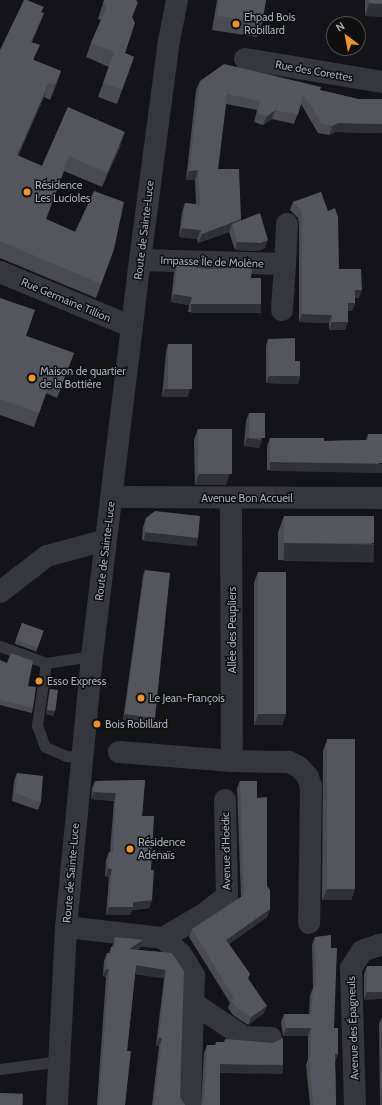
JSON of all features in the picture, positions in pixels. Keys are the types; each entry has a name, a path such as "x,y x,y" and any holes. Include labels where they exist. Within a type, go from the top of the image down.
{"street":[{"name":"Route de Sainte-Luce","path":"57,1105 66,927 81,757 140,260 169,42 177,0"},
{"name":"Rue des Corettes","path":"245,58 382,82"},
{"path":"282,310 287,224"},
{"name":"Impasse Île de Molène","path":"140,260 285,264"},
{"name":"Rue Germaine Tillion","path":"0,272 132,327"},
{"name":"Avenue Bon Accueil","path":"112,497 382,498"},
{"name":"Allée des Peupliers","path":"231,498 232,762"},
{"path":"0,592 47,556 106,540"},
{"path":"119,752 232,762 288,762 299,767 308,777 310,787 309,923"},
{"name":"Avenue d'Hoëdic","path":"163,938 204,914 227,896 225,800"},
{"path":"66,927 163,938 181,954 194,976 190,1105"},
{"name":"Avenue des Épagneuls","path":"355,1105 351,968 362,951 382,944"},
{"path":"193,1003 244,1037 271,1038"}],"lane":[{"path":"0,646 46,663 92,656"},
{"path":"46,663 37,726 45,747 66,756 81,757"},
{"path":"0,1069 60,1060"}],"building":[{"path":"24,0 44,7 41,12 44,13 31,42 40,45 33,60 61,71 55,85 49,83 17,155 42,166 68,107 125,132 107,173 69,156 46,219 75,232 94,191 124,202 114,249 101,284 0,241 0,50"},
{"path":"104,0 136,0 138,2 132,17 135,23 125,53 134,57 122,90 103,83 114,52 91,43 107,6 103,4"},
{"path":"219,0 266,0 262,23 217,16"},
{"path":"369,0 382,0 382,4 369,3"},
{"path":"224,64 321,87 320,90 358,99 382,99 382,124 338,123 332,126 322,124 303,94 298,115 275,110 267,116 257,113 260,101 227,94 218,169 239,169 241,219 202,234 201,230 182,228 185,203 200,205 198,170 189,171 200,81"},
{"path":"321,192 328,211 335,208 338,217 339,269 361,269 362,290 355,290 355,303 348,303 348,322 332,322 332,315 302,314 302,216 301,210 293,202"},
{"path":"260,213 268,240 261,243 237,242 232,224"},
{"path":"177,265 207,269 252,267 251,278 261,278 261,304 191,304 192,297 174,294"},
{"name":"Maison de quartier de la Bottière","path":"0,298 35,310 26,336 74,353 62,384 51,380 39,413 0,399"},
{"path":"295,338 295,361 300,361 300,376 269,376 268,339"},
{"path":"168,344 192,344 192,389 168,389"},
{"path":"249,413 265,413 265,438 249,438"},
{"path":"198,429 232,429 232,474 198,474"},
{"path":"368,434 382,434 382,463 270,462 270,438 324,438 324,441 368,440"},
{"path":"155,511 200,516 198,538 145,532 146,518"},
{"path":"284,516 374,516 374,543 284,543"},
{"path":"145,570 170,573 155,718 125,714"},
{"path":"258,572 286,572 286,714 258,714"},
{"path":"22,623 44,631 37,648 16,640"},
{"path":"11,653 33,661 28,686 36,687 33,708 0,700 0,660 7,663"},
{"path":"50,689 58,690 55,711 47,710"},
{"path":"327,739 355,739 355,889 327,889"},
{"path":"17,773 43,776 41,802 15,793"},
{"name":"Résidence Adénaïs","path":"145,780 142,816 154,816 151,870 154,870 152,900 133,902 133,907 109,907 112,869 108,868 109,852 113,853 116,793 94,792 95,781"},
{"path":"240,781 257,781 257,798 267,797 267,886 270,890 270,909 226,940 250,974 247,977 267,1006 251,1017 236,1007 231,1000 234,998 192,929 244,895"},
{"path":"331,935 331,948 337,948 334,1028 338,1028 338,1054 335,1054 336,1105 313,1105 309,1058 311,1057 311,1028 286,1028 284,1014 311,1014 313,987 316,987 315,937"},
{"path":"115,937 143,940 129,949 172,953 184,971 180,1097 185,1105 154,1105 162,1038 159,1038 166,970 136,965 127,1051 131,1051 125,1105 99,1105 109,969 106,969 107,953 111,954 111,947 115,948"},
{"path":"367,966 382,966 382,992 367,992"},
{"path":"283,1038 283,1065 220,1064 220,1105 202,1105 204,1103 207,1045 216,1045 216,1042 225,1042 225,1039 273,1043"},
{"path":"0,1093 23,1094 23,1105 0,1105"}],"place":[{"name":"Ehpad Bois Robillard","path":"236,24"},
{"name":"Résidence Les Lucioles","path":"27,192"},
{"name":"Maison de quartier de la Bottière","path":"32,378"},
{"name":"Esso Express","path":"39,681"},
{"name":"Le Jean-François","path":"141,698"},
{"name":"Bois Robillard","path":"97,724"},
{"name":"Résidence Adénaïs","path":"130,849"}]}
